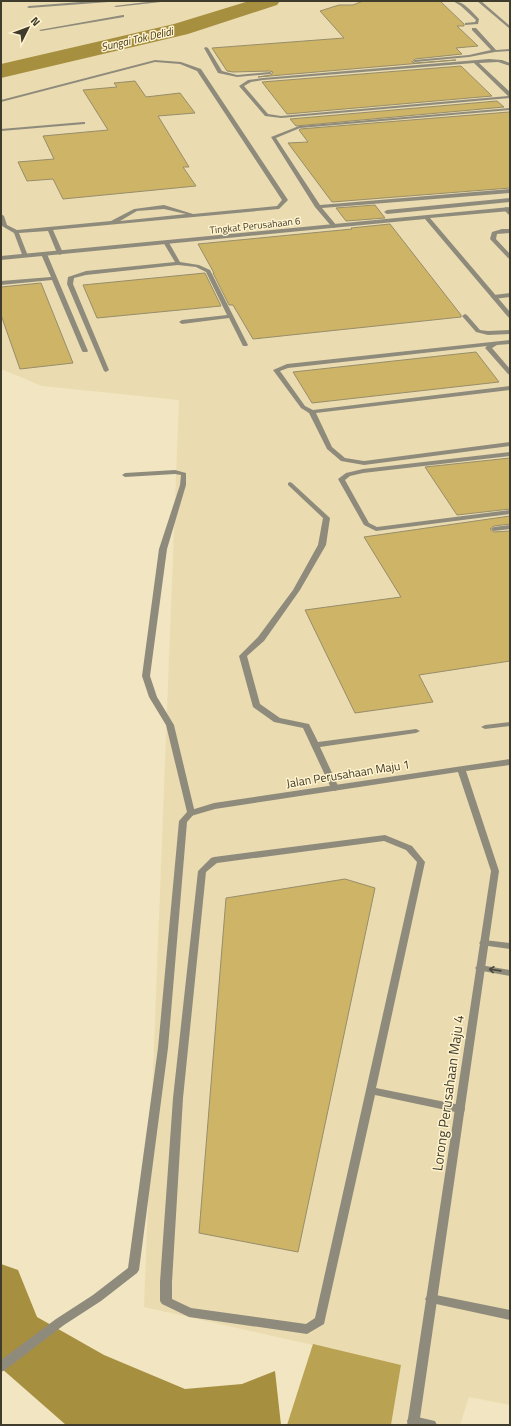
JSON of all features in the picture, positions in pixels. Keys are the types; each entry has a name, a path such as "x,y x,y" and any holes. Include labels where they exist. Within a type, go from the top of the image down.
{"street":[{"path":"29,7 110,1"},
{"path":"113,1 127,22"},
{"path":"116,6 168,1"},
{"path":"455,1 462,5 478,20 478,23 466,24"},
{"path":"480,1 510,28"},
{"path":"41,30 123,16"},
{"path":"474,29 495,51"},
{"path":"206,48 220,72 237,76 337,67"},
{"path":"407,62 469,56 510,50"},
{"path":"510,66 507,63 495,60 263,79 250,81 241,86 267,115 282,117 510,96"},
{"path":"1,101 154,61 181,63 199,70 286,200 279,207 16,232 5,226 1,216"},
{"path":"475,62 510,96"},
{"path":"334,226 318,207 273,136 299,127 510,109"},
{"path":"1,130 83,123"},
{"path":"318,207 510,191"},
{"path":"387,212 510,200"},
{"path":"110,223 136,210 164,207 194,215"},
{"path":"508,209 510,214"},
{"name":"Tingkat Perusahaan 6","path":"1,258 508,209"},
{"path":"426,217 510,316"},
{"path":"50,229 60,253"},
{"path":"510,231 494,233 493,239 510,257"},
{"path":"16,232 25,256"},
{"path":"166,242 178,263"},
{"path":"44,254 85,351"},
{"path":"106,370 70,284 71,277 86,273 178,263 197,266 208,271 245,345"},
{"path":"1,283 55,278"},
{"path":"494,297 510,295"},
{"path":"182,322 230,316"},
{"path":"466,316 478,331 488,333 510,332"},
{"path":"510,342 287,366 276,370 303,407 312,412 329,448 343,460 364,463 510,444"},
{"path":"497,344 488,348 510,373"},
{"path":"312,412 510,388"},
{"path":"510,454 363,471 348,474 341,479 366,524 376,529 510,512"},
{"path":"1,1367 60,1322 97,1298 134,1270 163,1048 183,821 190,813 170,725 153,697 146,676 163,549 183,485 184,474 175,472 125,475"},
{"path":"290,484 327,518 322,545 296,590 261,640 243,656 256,705 277,720 306,726 335,788"},
{"path":"494,529 510,527"},
{"path":"485,727 510,724"},
{"path":"314,745 416,731"},
{"name":"Jalan Perusahaan Maju 1","path":"190,813 214,806 510,762"},
{"name":"Lorong Perusahaan Maju 4","path":"413,1423 495,871 461,769"},
{"path":"385,838 409,848 421,862 371,1091 320,1320 307,1329 189,1312 166,1301 178,1098 200,886 202,871 214,860 385,838"},
{"path":"484,943 510,946"},
{"path":"480,968 510,972"},
{"path":"371,1091 460,1110"},
{"path":"431,1299 510,1315"},
{"path":"413,1423 431,1425"}],"shaded area":[{"path":"1,1 510,1 510,1405 469,1397 460,1425 391,1425 401,1365 144,1307 179,400 42,386 1,369"},
{"path":"1,1264 18,1270 37,1317 104,1355 185,1389 242,1384 275,1371 281,1425 66,1425 1,1368"},
{"path":"313,1344 401,1365 391,1425 287,1425"}],"building":[{"path":"363,1 440,1 464,24 464,26 457,26 478,46 456,48 462,54 415,59 412,62 456,60 258,77 271,75 273,72 227,71 212,48 344,38 320,11 339,5 353,5"},
{"path":"461,66 492,96 287,114 262,82"},
{"path":"135,81 146,97 180,93 195,113 158,116 189,167 183,167 196,186 63,199 53,179 27,181 18,162 54,159 43,136 108,130 83,90 117,87 114,83"},
{"path":"497,101 504,107 296,126 290,119"},
{"path":"509,112 510,188 332,202 288,143 308,142 299,130 300,129"},
{"path":"375,205 385,218 346,221 336,208"},
{"path":"390,224 461,315 461,317 253,339 233,305 229,305 198,244 352,229 351,228"},
{"path":"205,273 221,306 97,318 83,285"},
{"path":"41,283 73,363 20,369 1,315 1,287"},
{"path":"476,352 499,382 312,403 293,372"},
{"path":"510,458 510,509 457,515 425,467"},
{"path":"510,516 510,524 494,526 490,529 494,532 510,531 510,661 419,675 433,702 355,713 305,610 401,597 364,537"},
{"path":"345,879 375,888 298,1252 199,1233 226,898"}],"waterway":[{"name":"Sungai Tok Delidi","path":"1,71 180,29 270,1"}]}
